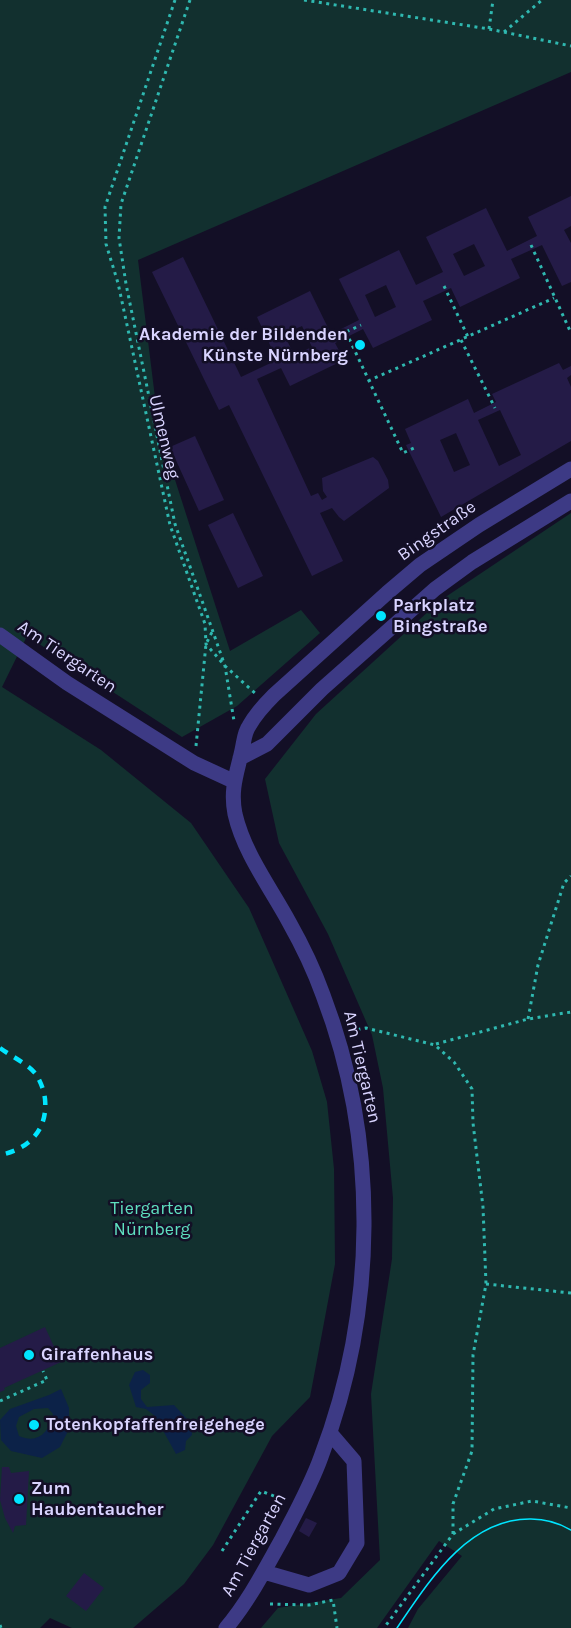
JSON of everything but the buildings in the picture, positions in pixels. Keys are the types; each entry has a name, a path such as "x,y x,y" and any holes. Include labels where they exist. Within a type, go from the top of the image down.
{"street":[{"name":"Bingstraße","path":"233,781 247,728 266,703 420,565 450,543 571,469"},
{"path":"240,758 267,744 322,689 444,582 472,562 571,501"},
{"name":"Am Tiergarten","path":"0,635 67,683 194,763 233,781 235,813 245,843 303,948 336,1034 349,1084 359,1140 365,1216 361,1289 351,1357 340,1402 311,1482 264,1572 226,1628"},
{"path":"337,639 354,660"},
{"path":"264,1572 309,1585 339,1573 357,1544 354,1461 330,1433"}],"path":[{"name":"Ulmenweg","path":"175,0 105,207 106,244 118,284 170,525 205,624 206,644 225,666 266,703"},
{"name":"Ulmenweg","path":"190,0 121,204 119,238 126,284 175,524 225,666"},
{"path":"304,0 489,29 571,46"},
{"path":"489,29 493,0"},
{"path":"504,32 542,0"},
{"path":"531,245 571,333"},
{"path":"444,286 468,337"},
{"path":"368,381 554,298"},
{"path":"333,338 361,324"},
{"path":"346,332 403,453 414,448"},
{"path":"461,340 495,408"},
{"path":"194,763 206,644 213,631"},
{"path":"225,666 234,723"},
{"path":"528,1019 538,965 564,883 571,876"},
{"path":"435,1045 528,1019 571,1012"},
{"path":"336,1034 366,1028 435,1045 454,1062 472,1089 473,1123 483,1207 486,1284 473,1355 472,1451 453,1504 453,1534"},
{"path":"486,1284 571,1293"},
{"path":"0,1401 47,1380 43,1371"},
{"path":"222,1551 261,1491 279,1498"},
{"path":"384,1628 453,1534 494,1509 532,1501 571,1508"},
{"path":"270,1604 309,1605 333,1600 337,1628"}],"green space":[{"name":"Tiergarten Nürnberg","path":"0,0 571,0 571,72 138,260 159,430 230,651 301,610 320,633 237,706 182,737 27,636 2,687 101,750 191,823 249,908 312,1051 327,1102 334,1169 335,1264 310,1397 272,1436 213,1545 184,1584 133,1628 72,1628 50,1618 40,1628 0,1628"},
{"path":"571,513 571,1628 408,1628 418,1609 462,1556 439,1541 377,1628 261,1628 278,1608 341,1598 380,1560 371,1394 392,1259 393,1198 383,1088 372,1035 328,934 279,843 265,779 316,714 441,600"}],"water":[{"path":"143,1370 150,1375 150,1383 141,1390 141,1399 147,1407 174,1405 191,1423 192,1435 186,1441 185,1450 176,1454 155,1416 146,1409 136,1407 129,1385 135,1372"},
{"path":"61,1389 69,1408 69,1429 60,1447 42,1458 11,1451 1,1440 0,1420 10,1409","holes":["48,1408 53,1414 49,1427 42,1435 32,1439 19,1436 16,1426 19,1417 34,1409"]}],"tram line":[{"path":"397,1628 452,1556 469,1541 488,1529 508,1521 531,1519 552,1522 571,1530"}],"railway":[{"path":"0,1048 35,1073 45,1099 45,1110 40,1129 28,1143 0,1155"}],"place":[{"name":"Akademie der Bildenden Künste Nürnberg","path":"360,345"},
{"name":"Parkplatz Bingstraße","path":"381,616"},
{"name":"Giraffenhaus","path":"29,1355"},
{"name":"Totenkopfaffenfreigehege","path":"34,1425"},
{"name":"Zum Haubentaucher","path":"19,1499"}]}
